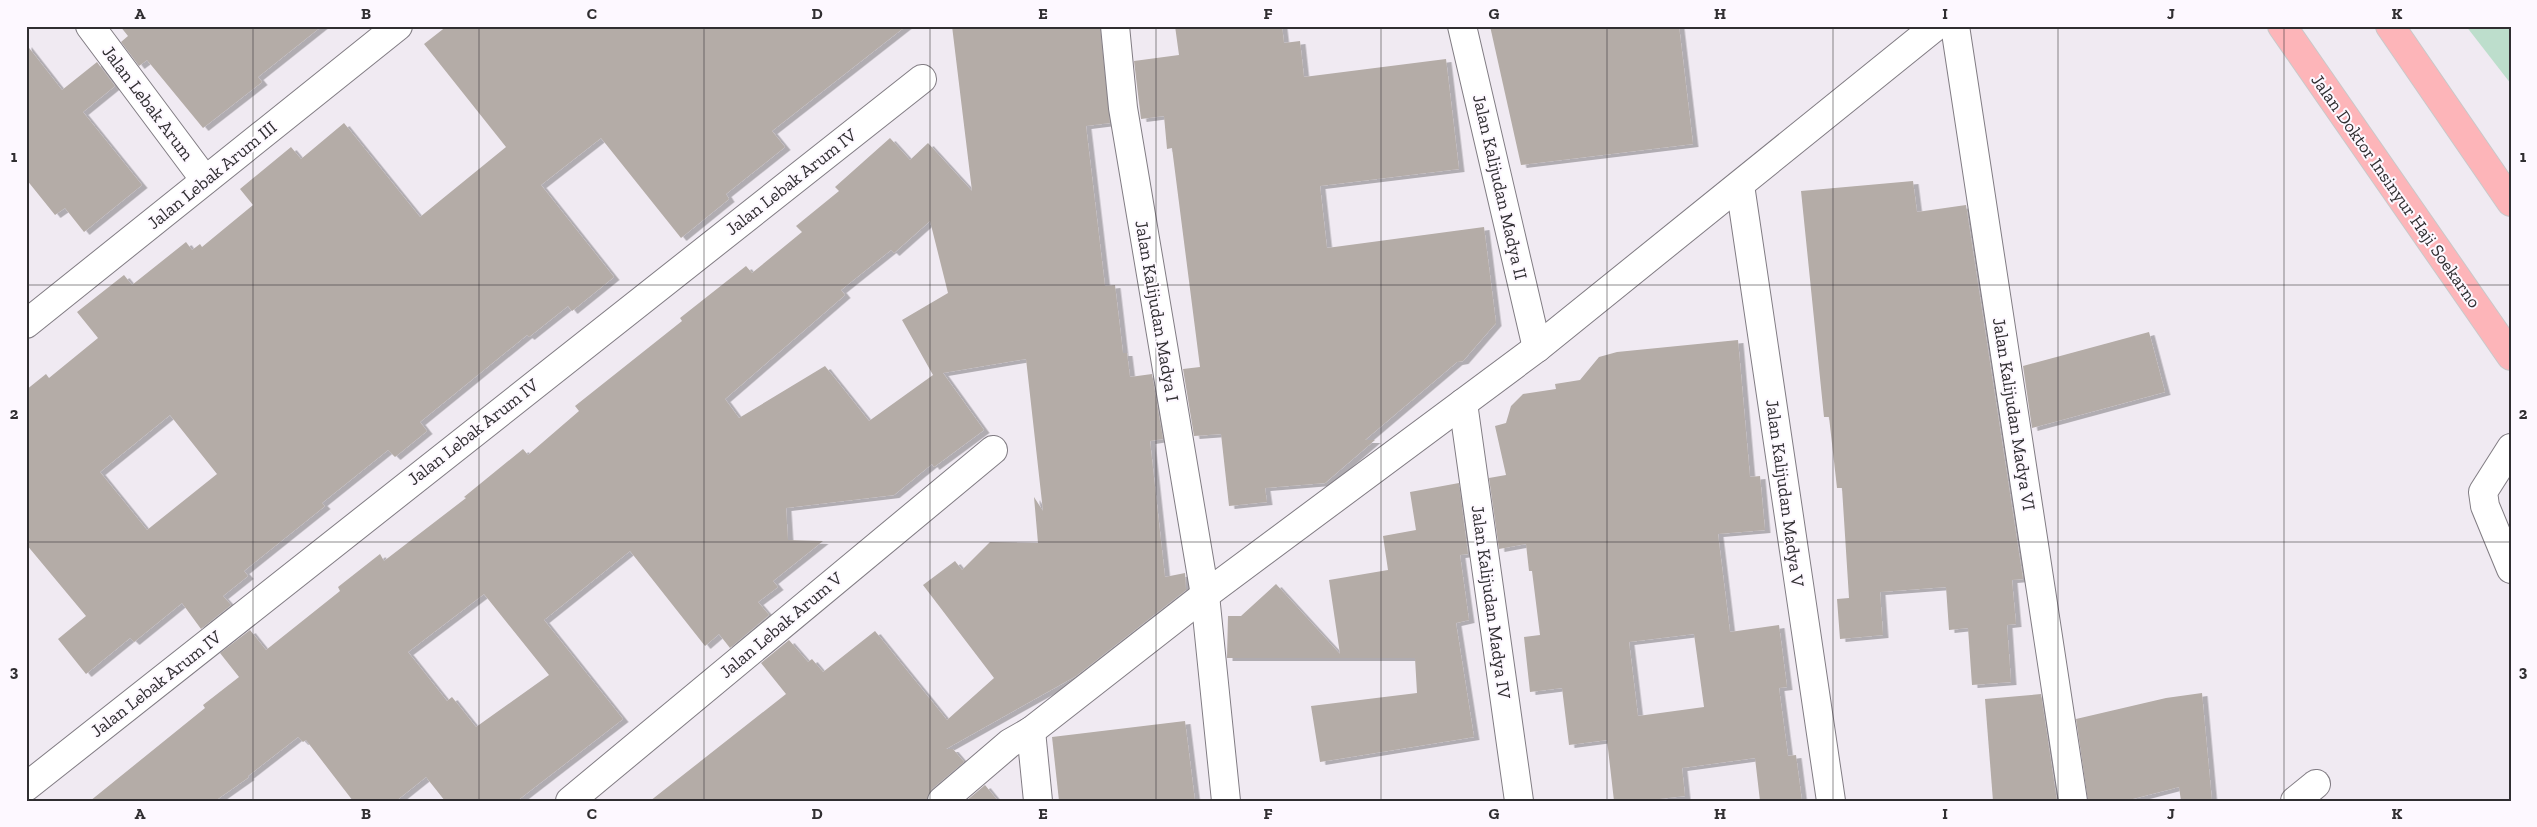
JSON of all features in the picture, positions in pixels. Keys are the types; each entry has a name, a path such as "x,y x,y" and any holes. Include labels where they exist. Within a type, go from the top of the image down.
{"main road":[{"name":"Jalan Doktor Insinyur Haji Soekarno","path":"2282,26 2511,356"},
{"path":"2390,26 2511,202"}],"street":[{"name":"Jalan Lebak Arum","path":"90,26 205,180"},
{"name":"Jalan Lebak Arum III","path":"26,324 398,26"},
{"name":"Jalan Kalijudan Madya I","path":"1115,26 1123,108 1205,595 1226,801"},
{"name":"Jalan Kalijudan Madya II","path":"1462,26 1537,348"},
{"path":"942,801 1010,743 1031,730 1205,595 1537,348 1936,26"},
{"name":"Jalan Kalijudan Madya VI","path":"1955,26 2073,801"},
{"name":"Jalan Lebak Arum IV","path":"26,787 922,79"},
{"name":"Jalan Kalijudan Madya V","path":"1740,185 1831,801"},
{"name":"Jalan Kalijudan Madya IV","path":"1463,403 1519,801"},
{"path":"2511,448 2490,478 2483,492 2485,506 2511,569"},
{"name":"Jalan Lebak Arum V","path":"570,801 993,450"},
{"path":"1031,730 1038,801"},
{"path":"2295,801 2316,784"}],"green space":[{"path":"2466,26 2511,26 2511,84"}],"building":[{"path":"120,26 322,26 258,77 262,82 203,128 147,60 139,66 121,42 128,36"},
{"path":"447,26 906,26 772,131 785,147 726,194 729,199 681,238 601,138 541,185 614,277 572,311 568,306 529,337 527,335 420,422 427,431 395,457 388,450 322,503 325,506 244,571 248,576 223,596 231,605 201,629 182,603 134,642 130,638 86,674 58,639 86,616 26,544 26,390 46,374 49,378 98,338 77,312 124,275 132,285 186,242 192,250 200,244 202,247 253,205 240,189 291,147 301,159 344,123 420,217 506,147 424,44","holes":["170,415 217,474 147,530 100,472"]},
{"path":"952,26 1100,26 1110,123 1086,126 1105,286 1115,285 1123,353 1127,353 1130,377 1152,374 1163,439 1150,441 1165,577 1185,573 1186,590 1076,676 946,749 953,749 964,762 932,789 927,801 650,801 786,694 761,663 789,640 808,662 812,659 823,672 875,631 947,720 994,678 923,585 955,561 962,570 990,542 1038,543 1034,497 1043,511 1026,359 943,373 984,430 934,467 932,464 894,495 786,508 788,540 823,541 773,581 778,587 758,602 769,615 730,648 719,634 705,646 630,551 544,620 623,719 517,801 445,801 426,777 396,801 353,801 306,740 303,742 298,737 249,777 215,801 90,801 205,708 203,705 239,677 220,653 250,630 266,650 340,591 338,587 380,554 384,561 466,498 464,497 523,449 528,455 579,411 575,406 682,321 680,318 746,266 752,273 802,232 796,226 839,191 835,187 890,138 910,160 928,143 972,191","holes":["930,221 948,293 902,320 933,375 869,421 825,366 739,418 725,399 845,295 841,290 891,250 894,253","484,594 549,675 476,727 452,697 447,701 408,652"]},
{"path":"1175,26 1282,26 1284,43 1300,41 1304,77 1446,59 1459,169 1320,186 1327,248 1484,227 1496,323 1463,361 1457,362 1365,440 1375,440 1325,483 1265,488 1267,502 1229,506 1221,434 1194,436 1183,369 1200,367 1172,148 1167,149 1164,116 1141,119 1134,61 1179,55"},
{"path":"1490,26 1679,26 1693,144 1521,165"},
{"path":"26,44 62,90 97,62 115,86 83,112 142,185 84,232 65,208 55,215 26,179"},
{"path":"1913,181 1917,212 1966,205 2023,579 2012,580 2016,624 2007,625 2011,682 1972,685 1968,628 1949,630 1946,587 1880,592 1883,635 1840,639 1837,599 1849,598 1842,488 1837,488 1829,417 1824,417 1801,191"},
{"path":"2149,332 2165,392 2032,428 2023,366"},
{"path":"1738,340 1750,477 1760,476 1765,530 1718,534 1730,632 1779,625 1787,687 1779,688 1788,756 1796,755 1802,801 1760,801 1755,758 1682,768 1685,796 1642,801 1614,801 1607,740 1569,745 1562,688 1530,692 1524,637 1540,635 1532,571 1529,571 1526,544 1499,549 1489,478 1506,475 1495,426 1506,423 1511,406 1523,394 1556,389 1555,384 1580,380 1599,357 1617,352","holes":["1694,634 1704,707 1638,716 1629,642"]},
{"path":"1459,483 1468,554 1460,555 1469,620 1456,623 1474,737 1320,762 1311,706 1417,693 1415,658 1227,658 1228,616 1241,616 1276,584 1340,654 1329,580 1388,570 1383,536 1416,530 1410,492"},
{"path":"2202,693 2212,801 2181,801 2179,787 2125,801 2088,801 2076,719 2166,698"},
{"path":"2041,694 2057,801 1993,801 1985,699"},
{"path":"1185,721 1195,801 1059,801 1052,737"},
{"path":"985,785 998,801 966,801"}]}
